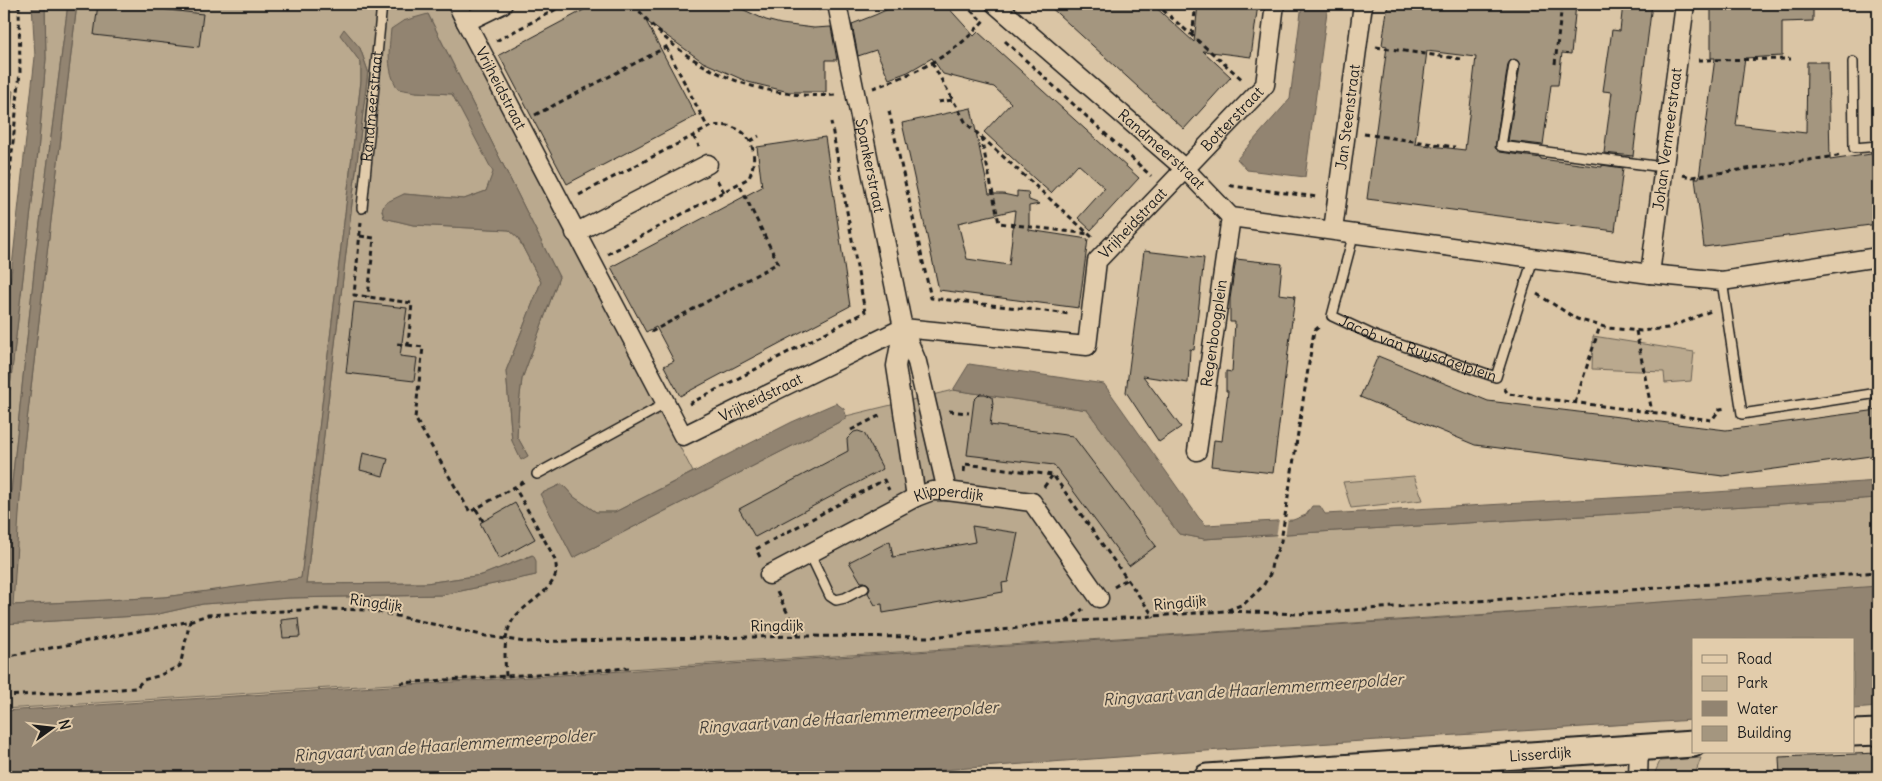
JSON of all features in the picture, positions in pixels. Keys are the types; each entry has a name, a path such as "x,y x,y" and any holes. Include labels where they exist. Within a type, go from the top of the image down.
{"street":[{"path":"457,4 466,22 503,4"},
{"name":"Spankerstraat","path":"837,4 903,328 917,362 946,491"},
{"name":"Randmeerstraat","path":"996,4 1185,170 1231,217"},
{"name":"Botterstraat","path":"1185,170 1265,85 1274,4"},
{"name":"Jan Steenstraat","path":"1333,230 1363,4"},
{"name":"Johan Vermeerstraat","path":"1650,274 1685,4"},
{"name":"Vrijheidstraat","path":"466,22 683,436 903,328 1087,346 1098,261 1185,170"},
{"path":"575,233 708,164"},
{"path":"1231,217 1354,232 1533,259 1722,281 1878,257"},
{"name":"Regenboogplein","path":"1197,451 1231,217"},
{"name":"Spankerstraat","path":"903,328 896,366 916,497"},
{"name":"Klipperdijk","path":"769,575 916,497 932,491 946,491 1032,502 1099,598"},
{"path":"1854,733 1878,732"},
{"name":"Lisserdijk","path":"1207,777 1692,744"},
{"path":"1638,777 1640,748"}],"lane":[{"name":"Randmeerstraat","path":"362,208 382,4"},
{"path":"1853,62 1854,148 1878,146"},
{"path":"1514,65 1501,146 1663,169"},
{"name":"Jacob van Ruysdaelplein","path":"1354,232 1332,316 1377,337 1496,377 1533,259"},
{"path":"1722,281 1742,414 1878,393"},
{"path":"537,474 668,408"},
{"path":"810,554 830,596 836,600 845,598 864,588"}],"path":[{"path":"4,234 20,72 19,4"},
{"path":"480,50 566,4"},
{"path":"634,4 672,44 725,77 748,86 799,95 842,95 855,92 890,82 932,63 952,50 972,33 996,4"},
{"path":"964,4 990,28"},
{"path":"1156,4 1258,93"},
{"path":"1192,35 1196,4"},
{"path":"1555,64 1562,4"},
{"path":"997,35 1166,189"},
{"path":"519,124 672,44"},
{"path":"1358,44 1461,59"},
{"path":"666,47 708,128"},
{"path":"1677,61 1791,59"},
{"path":"932,63 966,123 1107,250"},
{"path":"938,102 953,100"},
{"path":"889,111 931,298 1091,317"},
{"path":"668,408 865,312 831,122"},
{"path":"1346,132 1455,147"},
{"path":"750,140 759,136"},
{"path":"981,137 999,224 1090,234"},
{"path":"1663,169 1691,177 1837,156 1854,148"},
{"path":"1225,180 1232,186 1337,200"},
{"path":"633,342 778,263 739,184"},
{"path":"362,208 354,295 412,303 408,345"},
{"path":"360,236 374,238 368,297"},
{"path":"1524,286 1577,319 1600,326 1636,330 1668,328 1725,305"},
{"name":"Ringdijk","path":"4,657 208,615 318,609 370,610 486,636 525,642 799,636 932,637 1012,629 1039,624 1225,611 1244,604 1263,586 1270,574 1281,540 1286,515 1314,331 1332,316"},
{"path":"1575,402 1600,326"},
{"path":"1636,330 1652,412"},
{"path":"396,344 422,347 415,418 470,512 537,474"},
{"path":"1496,377 1508,394 1712,420 1720,409 1741,405"},
{"path":"851,430 902,404"},
{"path":"799,636 756,549 884,480 898,507"},
{"path":"506,676 504,653 511,623 553,581 557,566 515,488"},
{"path":"476,509 483,521"},
{"path":"1225,611 1298,614 1878,572"},
{"path":"1065,622 1082,610"},
{"path":"4,696 136,688 143,680 158,676 180,666 190,620"},
{"path":"400,683 629,668"}],"green space":[{"path":"45,4 68,4 35,262 4,560 4,437 38,152 46,59"},
{"path":"77,4 448,4 693,472 615,512 596,512 574,497 562,484 541,494 573,558 847,418 846,416 953,390 1087,410 1179,534 1204,539 1878,498 1878,588 4,709 4,624 154,615 203,604 289,598 442,595 536,575 532,555 482,575 426,583 306,584 368,71 360,48 341,35 361,63 361,81 301,579 164,597 12,605 23,454","holes":["428,14 559,277 522,379 517,436 528,456 512,441 506,371 541,282 518,238 509,230 413,225 385,218 382,210 404,194 464,199 486,191 494,171 452,94 416,92"]},
{"path":"4,89 13,91 4,181"},
{"path":"1593,336 1694,352 1691,381 1665,383 1664,372 1592,369"},
{"path":"1414,476 1423,500 1351,508 1343,482"},
{"path":"1701,758 1694,777 1653,777 1660,761"}],"water":[{"path":"32,4 45,4 46,59 38,152 4,437 4,339 35,57"},
{"path":"68,4 77,4 23,454 13,605 164,597 301,578 361,81 361,63 340,35 344,29 360,48 368,71 306,584 426,583 482,575 533,555 536,561 536,575 442,595 289,598 203,604 154,615 4,624 4,560 35,262"},
{"path":"1302,4 1328,4 1305,177 1247,170 1237,159 1290,99"},
{"path":"428,14 559,277 522,379 517,436 528,456 521,460 512,441 506,371 541,282 518,238 509,230 413,225 384,218 382,210 385,203 404,194 464,199 486,191 493,172 452,94 398,89 394,82 389,60 391,29 403,21"},
{"path":"969,364 1104,384 1199,518 1206,525 1293,520 1306,515 1312,506 1320,506 1325,514 1878,481 1878,498 1204,539 1179,534 1087,410 953,390"},
{"path":"836,403 844,409 847,418 573,558 540,494 562,484 574,497 596,512 615,512 792,422"},
{"name":"Ringvaart van de Haarlemmermeerpolder","path":"1878,586 1878,707 1854,709 1854,638 1692,638 1692,720 1174,753 846,777 4,777 4,711 1457,617"}],"pier":[{"path":"1288,518 1285,536 1276,537 1279,519"}],"building":[{"path":"98,4 117,4 203,14 199,47 94,35"},
{"path":"595,4 731,4 766,20 781,24 814,28 831,27 837,60 826,60 826,92 789,92 748,82 703,62 646,21 696,116 567,184 499,55"},
{"path":"899,4 945,4 974,36 978,32 1139,178 1091,230 1078,218 1105,188 1078,164 1051,193 1036,180 984,132 1011,103 994,87 943,74 932,58 908,72 889,79 876,50 858,56 852,24"},
{"path":"1047,4 1152,4 1194,42 1198,4 1258,4 1251,57 1203,51 1231,77 1184,129"},
{"path":"1388,4 1576,4 1571,54 1562,53 1558,85 1551,85 1543,145 1508,141 1520,66 1518,61 1514,59 1508,64 1495,148 1500,152 1541,159 1623,168 1615,231 1367,199 1387,46 1382,45","holes":["1427,51 1476,57 1465,150 1415,144"]},
{"path":"1623,4 1652,4 1633,156 1604,153 1612,92 1603,91 1612,30 1620,31"},
{"path":"1711,4 1813,4 1813,21 1782,22 1782,56 1745,58 1736,125 1806,133 1807,62 1828,62 1830,160 1878,153 1878,224 1704,247 1695,178 1699,178 1715,58 1711,58"},
{"path":"971,108 989,194 1017,197 1017,191 1028,192 1029,200 1040,204 1029,206 1029,230 1088,239 1079,308 939,290 902,123","holes":["1015,210 1009,265 967,259 958,223"]},
{"path":"825,137 850,306 680,396 664,366 674,361 656,327 646,332 611,267 762,187 757,147"},
{"path":"1144,251 1204,258 1194,350 1190,349 1188,383 1143,376 1181,427 1159,442 1126,392"},
{"path":"1236,259 1282,264 1279,294 1295,296 1273,473 1211,466 1214,440 1222,441 1228,391 1226,391 1226,371 1232,372 1235,322 1230,322 1230,299"},
{"path":"354,302 407,308 400,356 417,358 414,381 346,373"},
{"path":"1378,356 1488,401 1726,430 1878,410 1878,455 1723,476 1475,445 1360,397"},
{"path":"980,394 992,397 990,425 1073,436 1156,546 1129,566 1054,465 967,455 974,400"},
{"path":"854,432 864,433 883,469 755,537 739,509 848,451 847,439"},
{"path":"363,453 388,459 383,476 360,470"},
{"path":"515,503 535,539 499,559 480,523"},
{"path":"972,526 1018,533 1008,582 1002,583 1003,592 883,613 882,604 875,605 868,593 869,585 861,582 849,562 890,541 893,557 975,542"},
{"path":"298,618 300,637 283,638 281,620"},
{"path":"1878,753 1878,777 1780,777 1779,757"}]}
